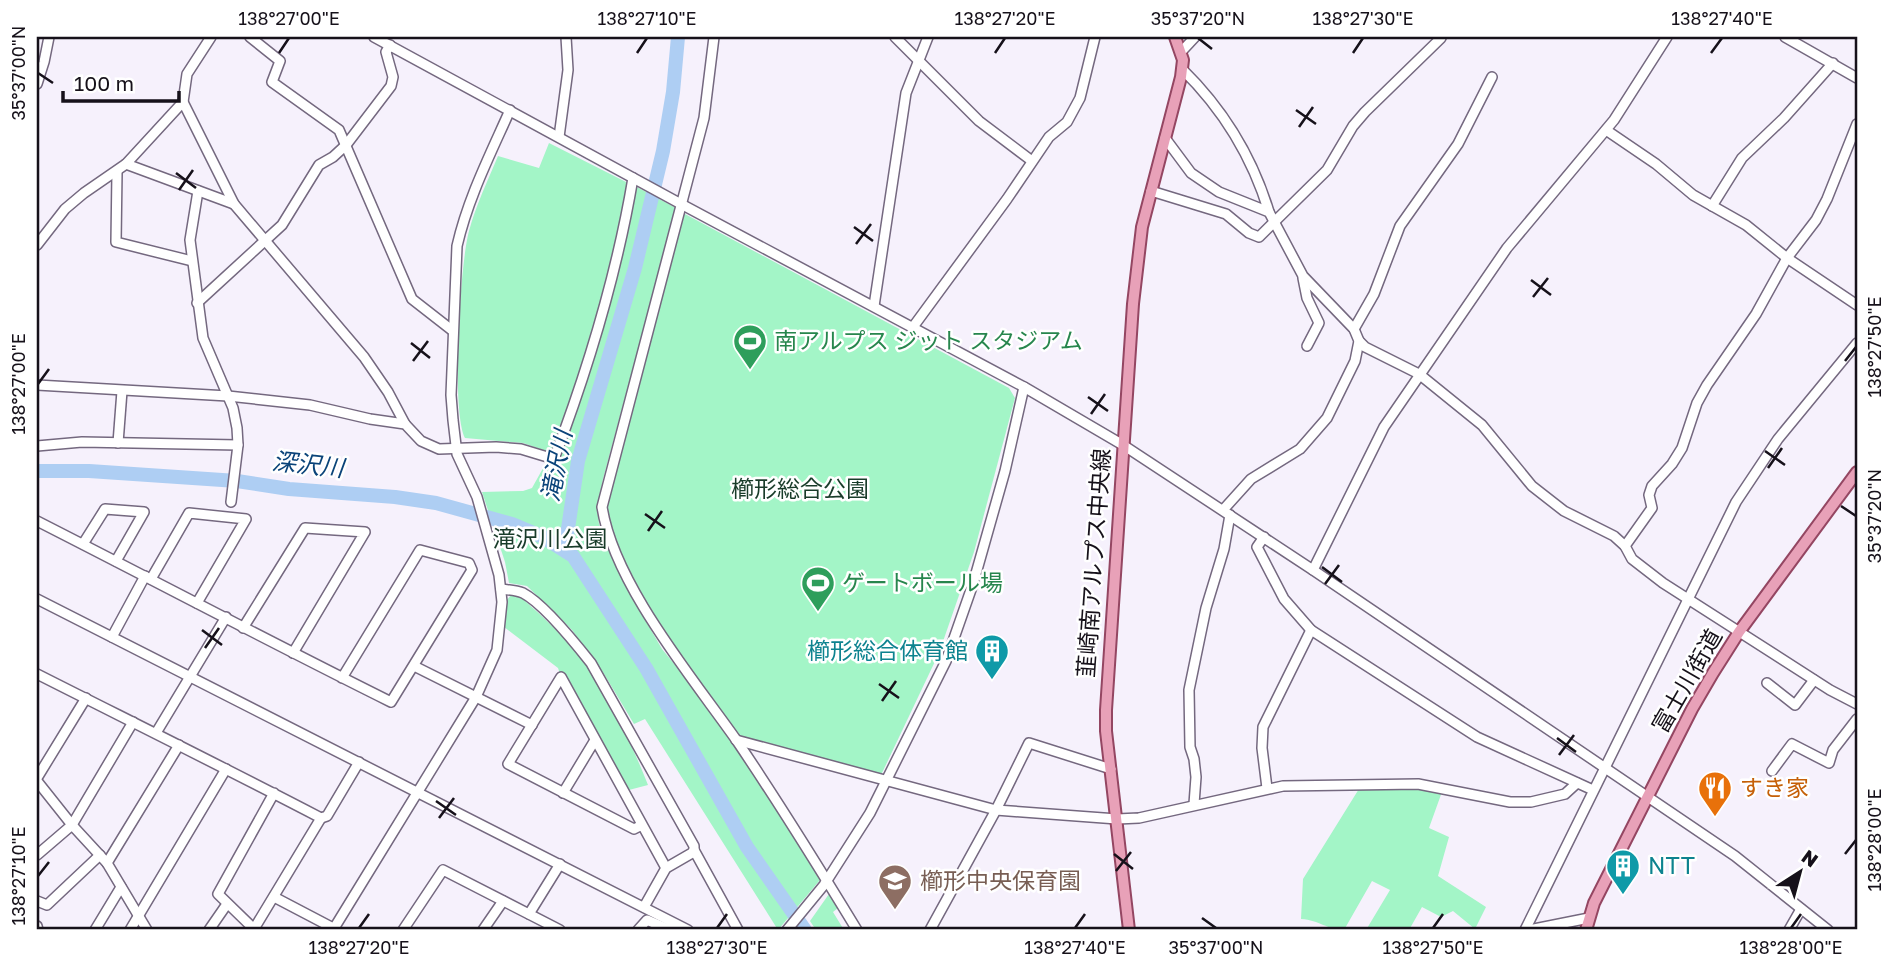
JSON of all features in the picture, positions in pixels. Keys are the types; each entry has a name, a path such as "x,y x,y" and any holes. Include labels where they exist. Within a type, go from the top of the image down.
{"main road":[{"name":"韮崎南アルプス中央線","path":"1129,930 1106,710 1123,445 1140,240 1182,69 1181,52 1175,37"},
{"name":"富士川街道","path":"1586,930 1605,879 1692,709 1739,632 1857,472"}],"street":[{"path":"37,83 49,37"},
{"path":"37,245 65,209 84,192 126,164 183,102 187,74 211,37"},
{"path":"250,37 280,61 272,82 339,130 412,299 453,331"},
{"path":"374,37 1024,387 1123,445 1264,537 1735,856 1828,930"},
{"path":"559,137 568,70 566,37"},
{"path":"714,37 704,118 679,203 602,507 610,542 644,606 736,740 858,930"},
{"path":"895,37 979,121 1032,161"},
{"path":"874,306 906,93 928,37"},
{"path":"913,327 1049,137 1067,122 1074,111 1089,67 1095,37"},
{"path":"1181,52 1195,37"},
{"path":"1313,570 1384,427 1419,374 1507,248 1606,130 1667,37"},
{"path":"1785,37 1857,78"},
{"path":"1151,191 1226,214 1249,233 1259,237 1327,170 1353,126 1365,112 1441,38"},
{"path":"197,303 282,225 319,165 346,145 391,86 393,77 386,52 390,45"},
{"path":"1712,206 1751,147 1784,118 1833,63"},
{"path":"1182,69 1209,97 1238,138 1262,189 1269,212 1303,276 1354,329 1365,347 1419,374 1482,425 1532,486 1564,511 1601,527 1625,546 1632,559 1643,569 1686,600 1710,612 1814,680 1857,704"},
{"path":"1354,329 1374,294 1401,226 1458,144 1492,77"},
{"path":"183,102 234,205 363,357 412,433 430,447 439,449 521,449 554,459 571,414 610,281 635,179"},
{"path":"274,897 334,930 476,697 497,650 501,589 490,540 456,448 451,395 455,266 462,223 475,187 510,110"},
{"path":"1625,546 1651,508 1649,495 1652,486 1682,448 1697,403 1756,314 1787,258 1816,220 1857,124"},
{"path":"1606,130 1656,164 1693,195 1746,225 1787,258 1857,304"},
{"path":"1166,138 1191,173 1219,192 1269,212"},
{"path":"126,164 234,205"},
{"path":"117,172 116,242 192,261"},
{"path":"198,191 190,240 192,261 203,338 233,408 238,445 231,502"},
{"path":"1208,209 1219,192"},
{"path":"1303,276 1307,298 1319,323 1307,346"},
{"path":"1195,804 1194,759 1189,747 1189,690 1206,608 1224,549 1226,512 1251,479 1300,449 1327,418 1355,361 1359,341"},
{"path":"1527,930 1721,528 1749,479 1778,439 1857,343"},
{"path":"37,385 228,396 310,405 405,424"},
{"path":"786,930 826,883 865,822 946,661 965,607 1004,471 1024,387"},
{"path":"118,443 122,391"},
{"path":"37,446 82,442 238,445"},
{"path":"83,544 105,509 144,512 116,561"},
{"path":"111,637 189,513 247,519 197,603"},
{"path":"37,521 243,628 342,678 391,702 472,570 469,563 420,550 342,678"},
{"path":"243,628 305,528 365,532 293,653"},
{"path":"1264,537 1257,547 1284,599 1311,630 1477,737 1593,790"},
{"path":"501,589 523,593 530,598 591,663 738,930"},
{"path":"37,599 688,930"},
{"path":"156,733 226,617"},
{"path":"1267,788 1262,748 1263,727 1311,630"},
{"path":"414,666 531,725"},
{"path":"37,675 321,818"},
{"path":"642,825 634,829 508,764 561,677 666,868"},
{"path":"1767,683 1796,705 1814,680"},
{"path":"86,698 37,780 72,825 107,863 147,930"},
{"path":"1772,771 1792,744 1829,763 1833,750 1857,719"},
{"path":"37,855 72,825 133,722"},
{"path":"563,793 596,740"},
{"path":"736,740 996,810 1117,819 1139,818 1283,786 1418,785 1510,802 1531,802 1565,794 1577,783"},
{"path":"930,930 996,810 1029,743 1111,769"},
{"path":"107,863 179,745"},
{"path":"274,793 218,894 254,929 321,818 327,816 359,762"},
{"path":"130,930 226,769"},
{"path":"643,907 666,868 694,850"},
{"path":"37,901 47,905 100,855"},
{"path":"528,914 560,864"},
{"path":"403,930 443,870 560,930"},
{"path":"95,930 121,887"},
{"path":"483,930 503,901"},
{"path":"209,930 227,904"},
{"path":"1789,930 1801,909"},
{"path":"1527,930 1589,918"},
{"path":"638,930 647,920 670,930"}],"green space":[{"path":"549,143 630,184 584,360 552,453 523,443 465,438 458,399 460,304 472,221 498,156 539,168"},
{"name":"滝沢川公園","path":"635,186 676,208 603,479 597,509 599,524 644,618 662,649 698,693 790,827 820,880 778,930 645,719 634,724 604,674 572,630 527,586 509,583 505,562 482,492 523,491 532,488 547,461 557,464 592,362"},
{"name":"櫛形総合公園","path":"685,214 1009,388 1015,398 974,552 939,653 882,773 878,776 736,736 670,642 640,593 609,533 606,509 681,216"},
{"path":"511,595 517,595 539,613 583,661 619,721 648,785 625,791 558,668 504,627 506,601"},
{"path":"1362,784 1443,789 1429,828 1449,837 1438,876 1486,907 1475,929 1453,911 1441,917 1422,907 1409,930 1366,930 1390,890 1372,881 1344,930 1301,919 1303,879"},
{"path":"829,894 838,908 833,912 844,930 816,930 810,921"}],"waterway":[{"name":"滝沢川","path":"565,549 578,461 635,268 663,151 673,92 678,37"},
{"name":"深沢川","path":"37,471 89,471 237,481 289,489 395,497 436,503 512,524 543,537 573,556 646,668 747,847 805,930"}],"place":[{"name":"南アルプス ジット スタジアム","path":"750,371"},
{"name":"ゲートボール場","path":"818,613"},
{"name":"櫛形総合体育館","path":"992,681"},
{"name":"すき家","path":"1715,818"},
{"name":"NTT","path":"1623,896"},
{"name":"櫛形中央保育園","path":"895,911"}]}
